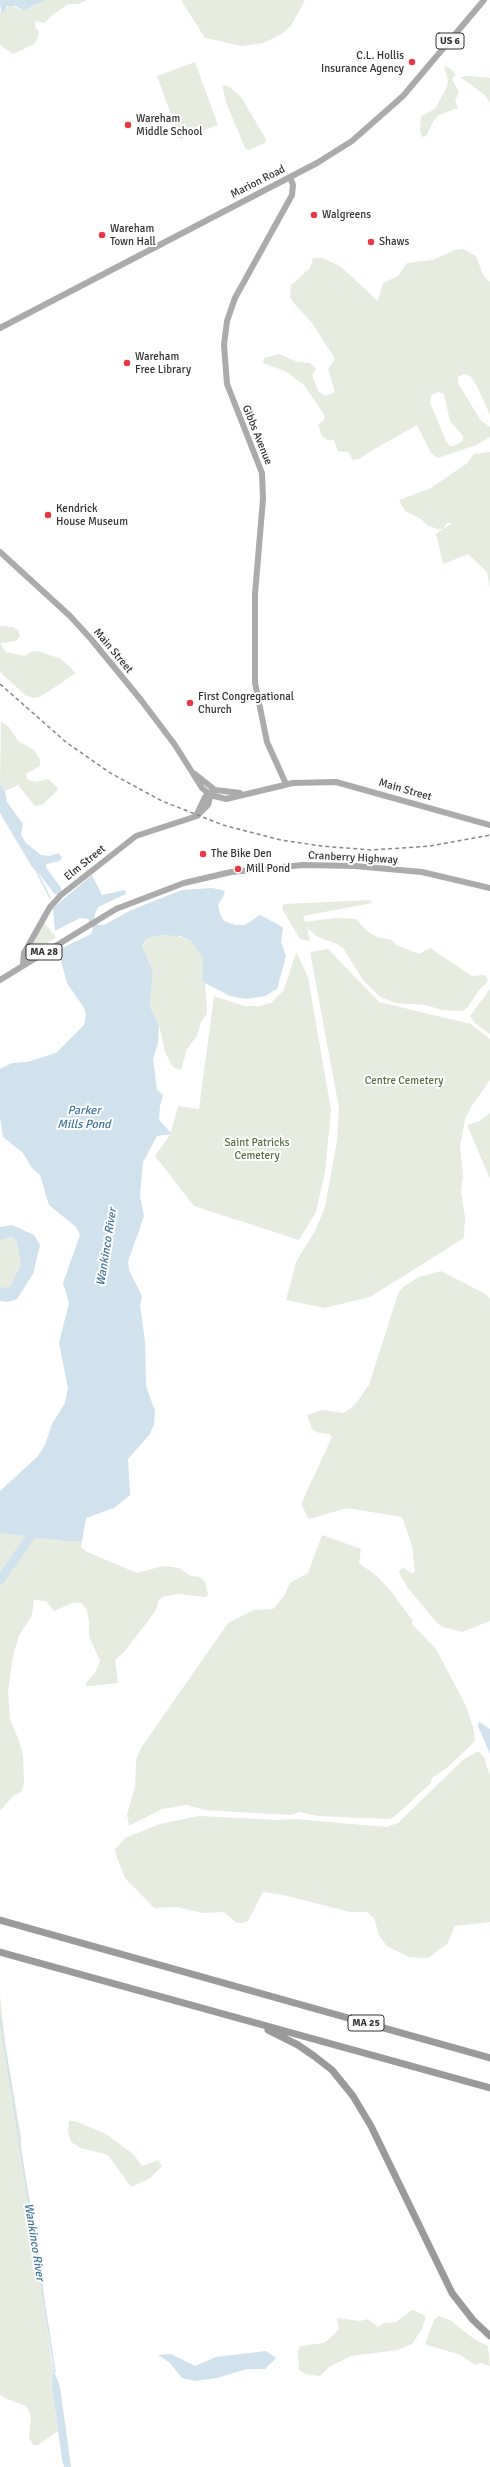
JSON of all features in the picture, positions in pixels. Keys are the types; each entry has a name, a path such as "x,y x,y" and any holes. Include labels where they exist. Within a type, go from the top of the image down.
{"highway":[{"name":"MA 25","path":"0,1920 490,2058"},
{"path":"2,1953 490,2088"},
{"path":"250,2022 307,2050 332,2070 347,2087 371,2126 452,2293 473,2320 490,2336"}],"main road":[{"name":"Marion Road","path":"0,328 290,177 340,148 382,117 416,82 484,0"},
{"name":"Gibbs Avenue","path":"286,784 266,742 255,682 255,594 263,499 262,472 227,384 224,345 227,321 235,298 292,195 293,185 290,177"},
{"name":"Main Street","path":"0,552 70,616 141,700 210,794 243,794 286,784 310,781 336,782 490,824"},
{"name":"Elm Street","path":"23,965 24,953 50,907 61,895 136,836 197,816 204,810 210,801 210,794"},
{"name":"Cranberry Highway","path":"0,980 89,924 152,894 196,880 231,872 281,866 343,865 422,872 490,888"}],"green space":[{"path":"42,0 87,0 79,4 68,4 51,16 45,23 35,21 35,27 39,32 34,44 13,54 0,45 0,13 10,5 24,11 35,6"},
{"path":"181,0 305,0 291,26 283,33 264,43 242,46 205,38"},
{"path":"195,62 218,125 180,139 157,76"},
{"path":"444,66 450,68 456,75 452,79 459,92 455,101 458,108 439,115 434,120 426,136 422,137 420,130 421,116 435,109 447,87 448,80"},
{"path":"469,76 490,78 490,103 485,95 460,77"},
{"path":"222,85 230,87 241,97 266,139 265,143 249,150 245,148 226,102"},
{"path":"463,249 476,256 483,275 490,282 490,415 477,386 470,376 464,374 458,377 458,383 481,421 490,427 490,437 476,445 438,458 431,453 417,425 359,459 353,460 348,452 338,451 334,440 328,440 322,436 318,425 324,420 325,416 304,385 285,371 263,363 264,358 279,354 297,362 310,363 316,369 312,375 318,391 325,396 335,392 328,369 335,359 312,323 290,297 291,285 310,268 313,258 322,258 340,266 378,301 383,283 398,276 407,263 433,260 455,250","holes":["439,392 444,394 450,421 463,436 463,441 454,446 450,446 446,441 430,403 431,395"]},
{"path":"490,452 490,588 487,572 468,554 443,564 436,534 452,523 447,523 443,529 437,529 427,525 421,519 405,511 399,500 431,488 466,464 474,454"},
{"path":"0,626 13,627 18,630 20,636 16,641 0,643"},
{"path":"0,643 6,652 24,656 31,652 38,651 61,659 76,673 40,697 33,698 25,695 0,672"},
{"path":"1,722 9,727 18,741 34,750 40,759 40,766 26,774 28,780 36,782 48,779 57,787 58,790 42,805 35,806 18,785 5,791 0,784"},
{"path":"371,900 372,903 303,916 305,922 334,918 356,919 367,931 377,937 392,940 396,945 419,954 430,948 472,976 485,975 488,981 479,990 468,1007 463,1011 443,1010 425,1005 395,1003 379,996 363,980 344,949 337,944 318,937 307,928 310,941 300,939 282,909 284,904"},
{"path":"41,919 56,937 22,960"},
{"path":"172,934 191,941 200,951 203,958 202,979 205,983 207,1006 207,1014 201,1022 197,1036 187,1049 181,1070 173,1067 165,1052 159,1025 150,1007 153,972 142,948 147,938"},
{"name":"Centre Cemetery","path":"328,949 379,1002 471,1024 490,1039 490,1080 471,1107 465,1119 460,1147 463,1175 461,1192 465,1217 464,1238 370,1297 324,1308 286,1300 296,1262 315,1231 325,1207 337,1140 339,1108 310,952"},
{"name":"Saint Patricks Cemetery","path":"296,952 308,977 331,1110 325,1172 316,1212 299,1240 194,1206 155,1156 170,1135 178,1106 199,1109 214,996 244,1006 259,1006 271,1003 284,990"},
{"path":"490,989 490,1034 475,1023 470,1016"},
{"path":"490,1113 490,1179 467,1125 480,1121"},
{"path":"11,1237 16,1240 21,1264 10,1288 0,1288 0,1240"},
{"path":"441,1271 487,1295 490,1299 490,1621 462,1632 442,1627 436,1622 408,1588 399,1573 400,1569 404,1568 412,1574 415,1571 412,1545 402,1517 347,1508 309,1519 301,1504 332,1437 329,1434 319,1433 312,1429 307,1415 322,1410 343,1413 354,1406 369,1385 398,1294 403,1287 419,1277"},
{"path":"0,1533 62,1541 82,1541 81,1547 87,1552 137,1573 163,1566 179,1568 191,1576 200,1577 205,1582 208,1595 205,1597 178,1594 162,1597 158,1601 157,1608 148,1621 124,1652 115,1660 118,1683 91,1686 87,1686 86,1683 95,1673 100,1661 89,1636 89,1620 86,1608 81,1603 74,1602 54,1611 46,1601 34,1600 32,1615 19,1636 13,1656 8,1692 10,1720 19,1740 23,1756 24,1783 21,1792 13,1796 0,1811"},
{"path":"322,1535 361,1549 359,1563 378,1577 413,1621 412,1624 436,1649 466,1706 473,1727 475,1741 448,1767 432,1778 431,1783 394,1817 389,1819 318,1816 300,1812 291,1815 205,1810 187,1805 162,1809 129,1826 127,1815 135,1786 136,1760 141,1748 228,1623 254,1610 273,1609 284,1596 290,1583 308,1573"},
{"path":"478,1751 484,1757 490,1776 490,1922 455,1926 447,1944 428,1958 409,1957 387,1946 379,1935 374,1918 367,1912 350,1912 279,1894 263,1892 248,1921 242,1923 237,1923 224,1912 203,1913 177,1907 154,1908 125,1878 116,1855 115,1849 125,1838 160,1824 199,1816 279,1820 293,1819 387,1827 398,1823 463,1760"},
{"path":"0,1995 5,2043 21,2136 21,2151 41,2266 53,2369 52,2387 58,2431 38,2445 33,2445 29,2438 31,2418 28,2409 24,2405 0,2395"},
{"path":"69,2121 75,2121 106,2134 133,2154 142,2166 158,2160 162,2166 149,2179 131,2187 108,2155 81,2148 71,2142 68,2132"},
{"path":"412,2310 426,2316 422,2329 412,2344 398,2350 351,2356 329,2367 320,2376 306,2374 299,2370 298,2352 300,2346 324,2343 328,2340 339,2329 337,2318 360,2321 368,2319 378,2327 384,2323 396,2322"},
{"path":"439,2316 450,2320 474,2339 488,2346 490,2366 480,2363 475,2365 460,2355 425,2344 434,2320"}],"water":[{"path":"0,0 45,0 24,11 15,6 7,6 4,12 1,13"},
{"path":"0,784 5,791 7,802 23,824 21,835 26,843 41,855 50,856 58,853 62,857 60,861 46,864 47,872 39,867 35,870 32,867 0,813"},
{"name":"Parker Mills Pond","path":"92,875 102,895 125,890 126,894 98,907 94,917 98,925 104,925 131,910 182,890 212,888 223,890 225,893 218,905 220,914 224,921 235,925 245,925 260,915 281,926 283,928 281,942 286,956 277,989 265,996 246,999 230,996 205,983 202,979 203,958 191,941 180,936 164,935 147,938 142,946 153,972 150,1007 159,1025 158,1043 153,1059 157,1090 163,1095 160,1106 159,1120 172,1134 157,1136 143,1162 140,1196 144,1216 128,1262 129,1270 142,1296 140,1305 145,1341 146,1386 155,1411 154,1424 150,1434 128,1459 130,1495 114,1508 86,1518 82,1541 62,1541 0,1533 0,1491 38,1456 45,1445 52,1424 65,1403 68,1388 59,1343 69,1303 63,1283 80,1235 76,1227 49,1205 40,1175 32,1168 23,1153 3,1137 0,1117 0,1069 12,1063 27,1062 56,1053 84,1025 86,1014 84,1008 67,983 59,954 62,948 91,934 93,929 88,919 80,918 55,931 53,908"},
{"path":"12,1225 34,1235 40,1245 33,1274 17,1299 7,1302 0,1301 0,1288 10,1287 21,1264 16,1240 11,1237 0,1240 0,1227"},
{"path":"479,1722 490,1729 490,1754 478,1726"},
{"path":"266,2351 276,2358 265,2369 247,2369 217,2378 195,2381 182,2378 170,2363 158,2355 171,2354 195,2366 216,2357"},
{"path":"53,2369 60,2387 71,2467 64,2467 62,2459 52,2387"}],"waterway":[{"name":"Wankinco River","path":"34,859 57,890"},
{"path":"35,868 50,898"},
{"name":"Wankinco River","path":"0,1580 37,1527"},
{"name":"Wankinco River","path":"0,2016 55,2372"}],"railway":[{"path":"0,684 67,743 112,774 162,801 223,825 281,840 321,846 372,850 430,846 490,835"}],"place":[{"name":"C.L. Hollis Insurance Agency","path":"412,62"},
{"name":"Wareham Middle School","path":"128,125"},
{"name":"Walgreens","path":"314,215"},
{"name":"Wareham Town Hall","path":"102,235"},
{"name":"Shaws","path":"371,242"},
{"name":"Wareham Free Library","path":"127,363"},
{"name":"Kendrick House Museum","path":"48,515"},
{"name":"First Congregational Church","path":"190,703"},
{"name":"The Bike Den","path":"203,854"},
{"name":"Mill Pond","path":"238,869"}]}
